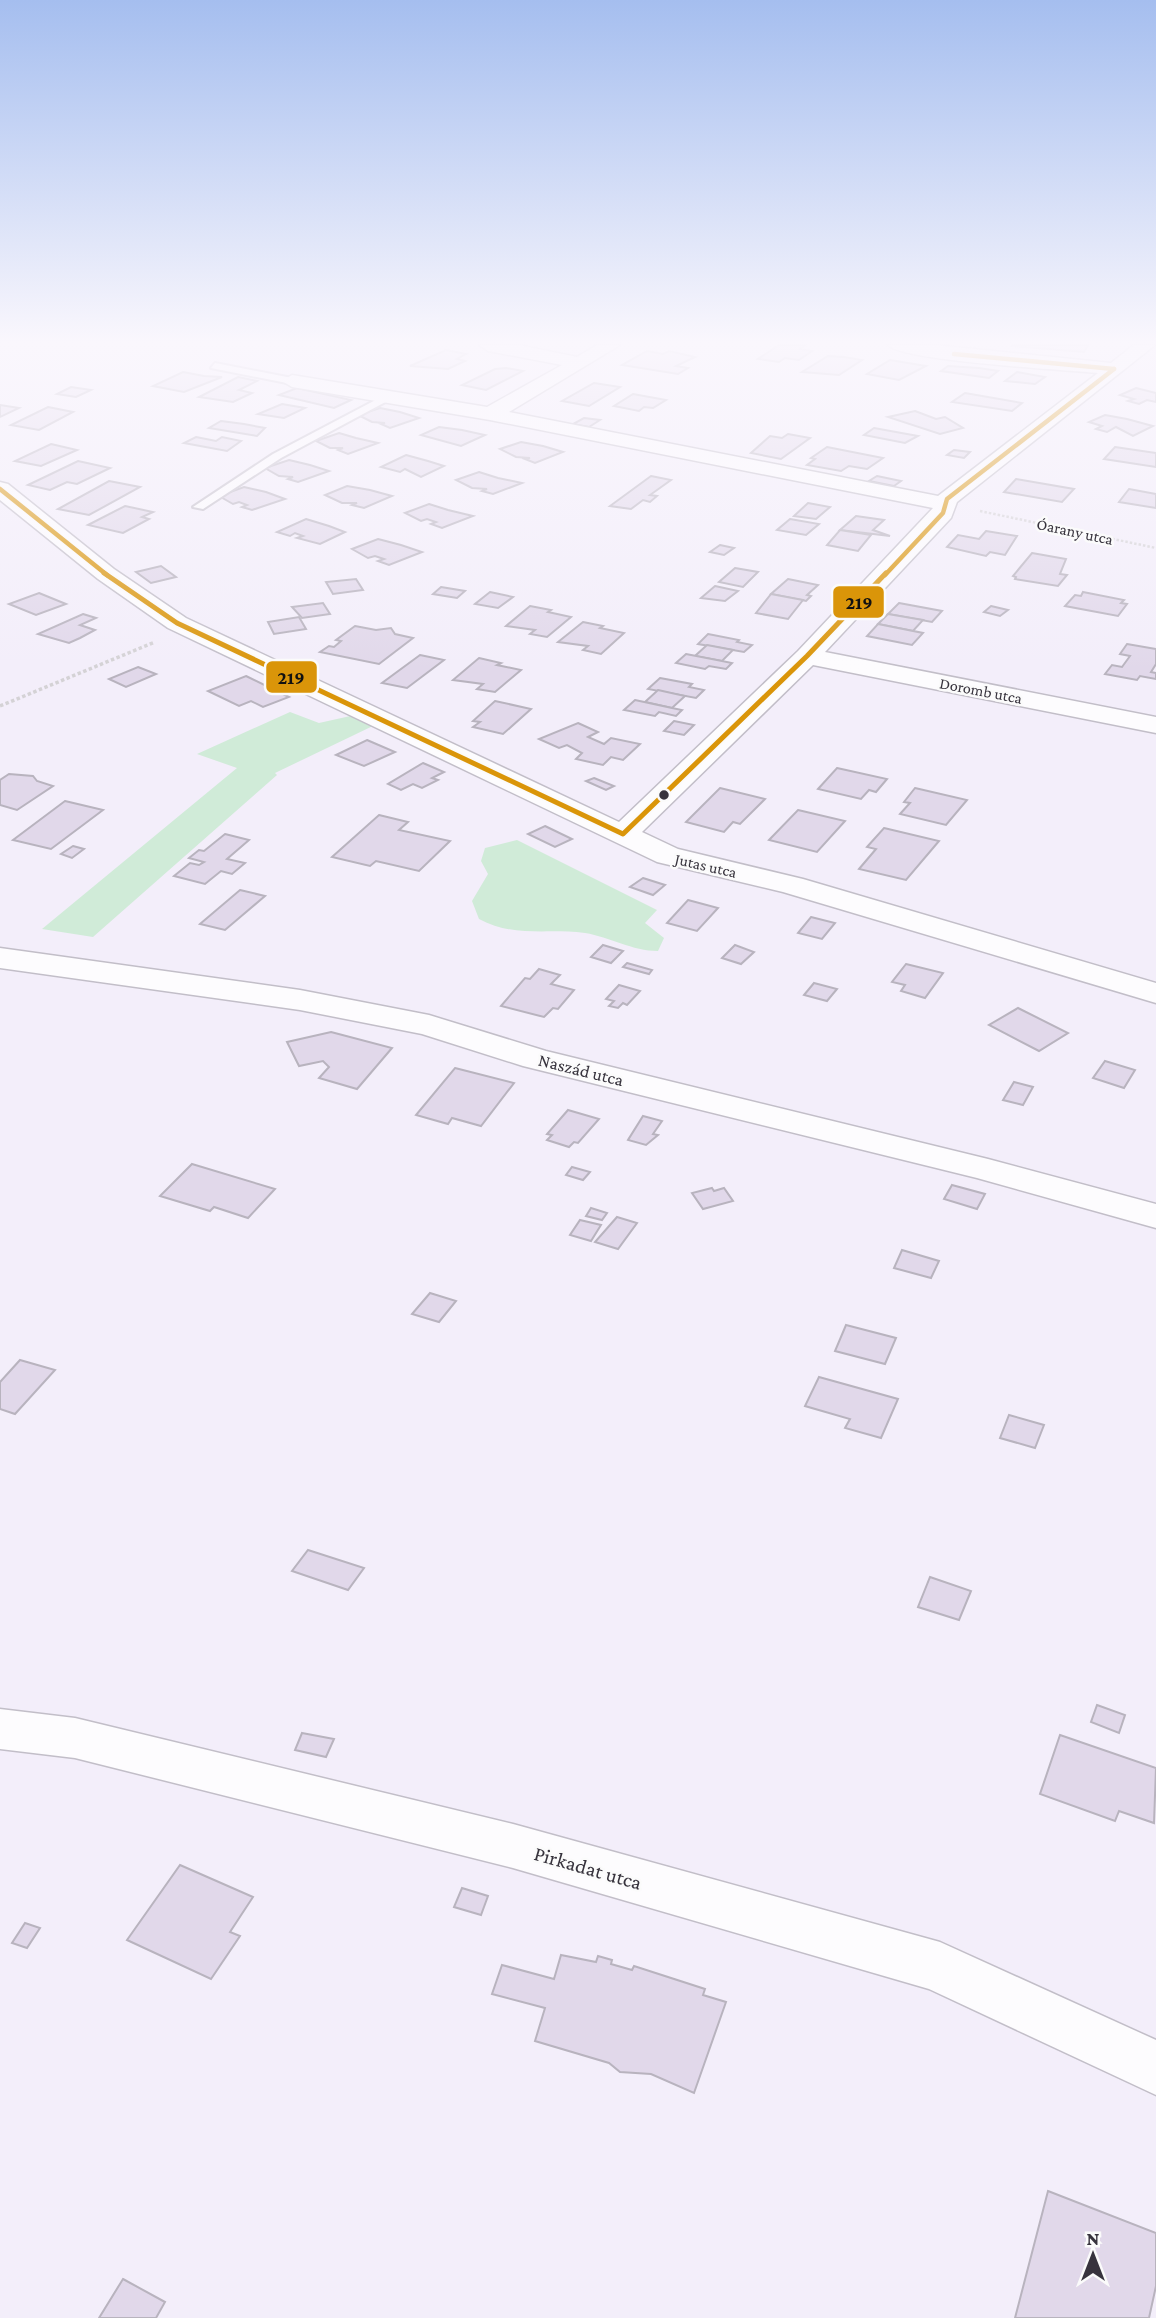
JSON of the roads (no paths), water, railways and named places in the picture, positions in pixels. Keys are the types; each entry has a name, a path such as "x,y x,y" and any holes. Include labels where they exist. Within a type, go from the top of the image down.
{"street":[{"path":"688,453 945,504"},
{"path":"622,834 807,656 943,513 945,504 1009,453"},
{"name":"Jutas utca","path":"0,489 106,574 189,629 668,856 827,895 1156,993"},
{"name":"Doromb utca","path":"807,656 1156,725"},
{"name":"Naszád utca","path":"0,958 300,1000 429,1025 535,1059 988,1170 1156,1216"},
{"name":"Pirkadat utca","path":"0,1729 75,1738 513,1846 940,1967 1156,2068"}],"lane":[{"path":"198,507 282,453"}]}
